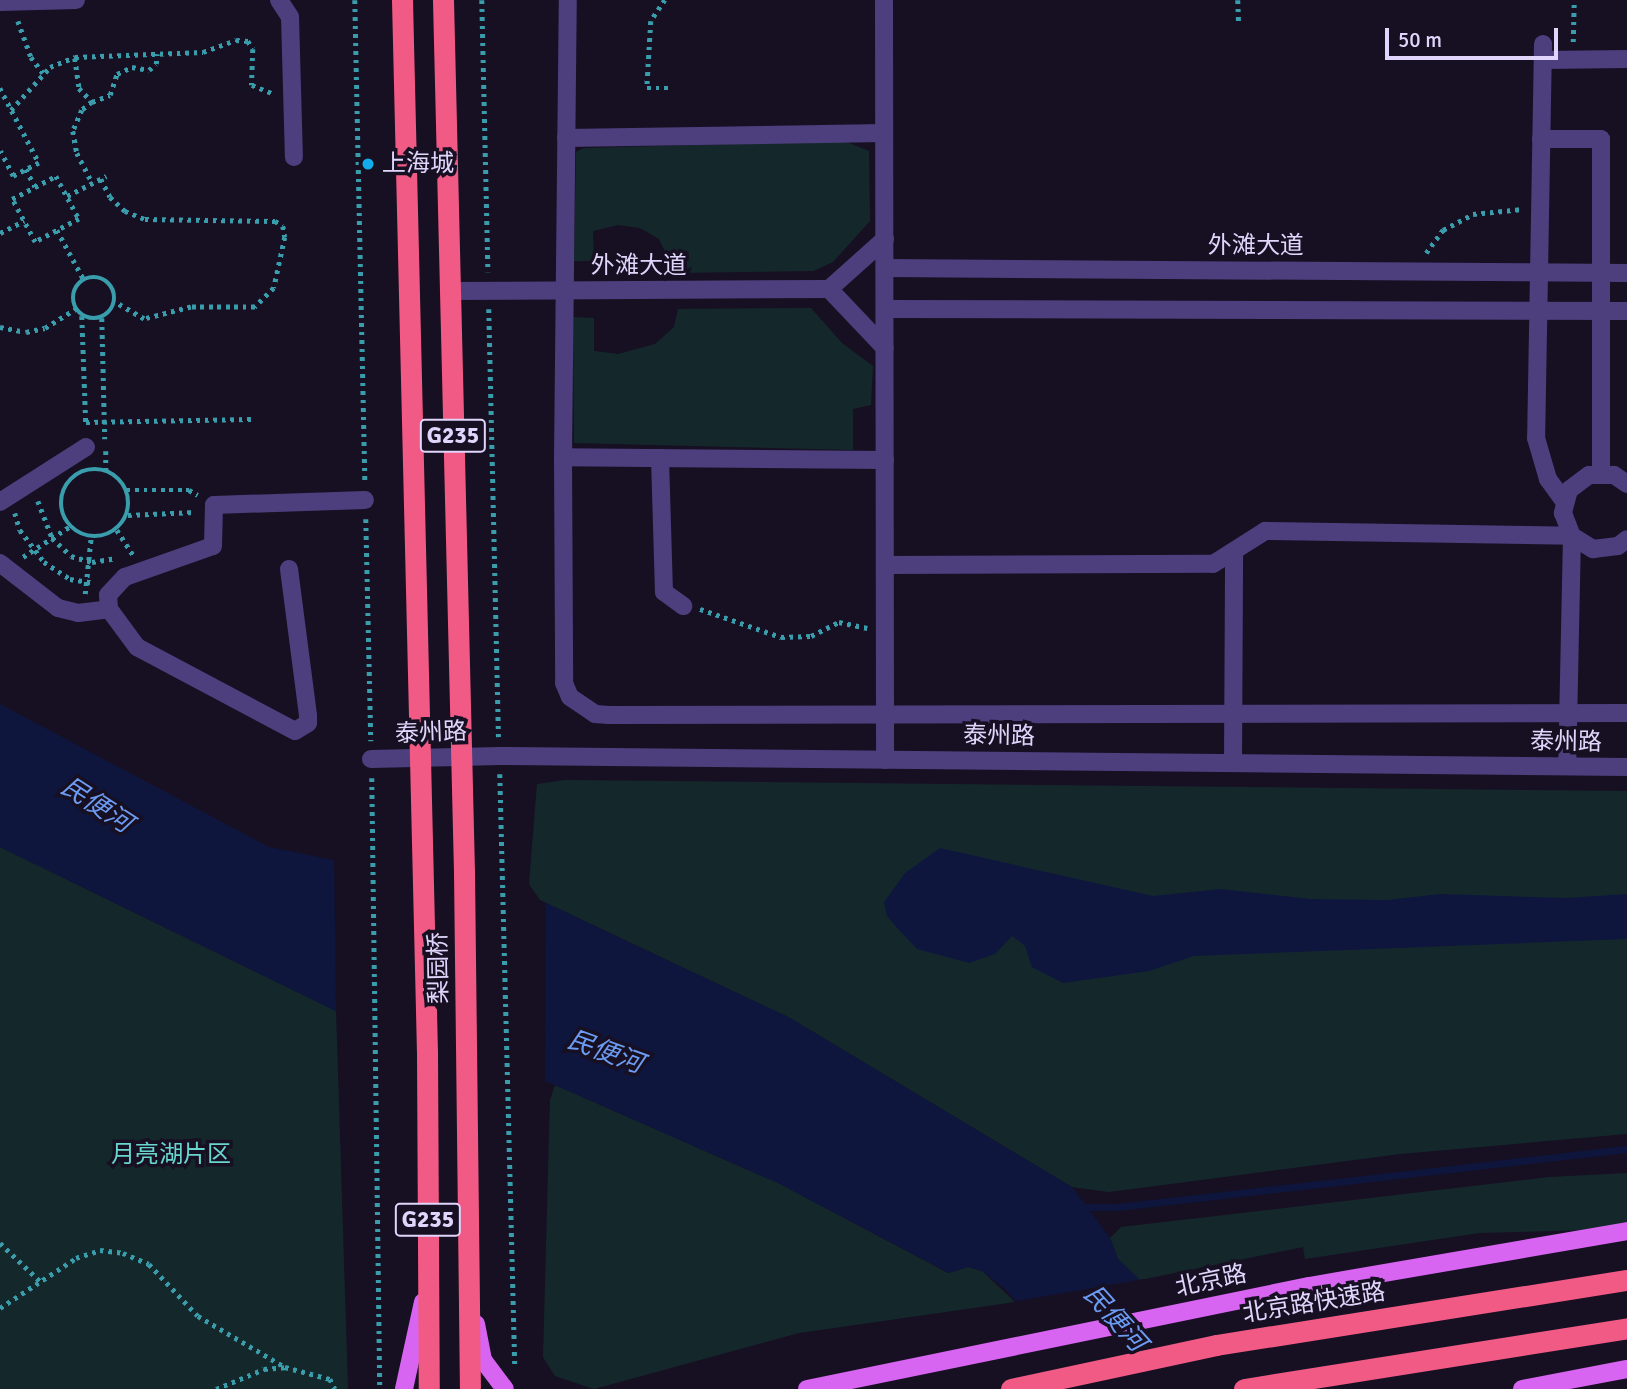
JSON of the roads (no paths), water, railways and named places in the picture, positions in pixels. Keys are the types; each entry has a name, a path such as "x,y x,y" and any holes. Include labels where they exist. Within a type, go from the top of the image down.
{"highway":[{"name":"G235","path":"402,0 420,759"},
{"name":"G235","path":"443,0 460,756"},
{"name":"梨园桥","path":"460,756 469,1285"},
{"name":"梨园桥","path":"420,759 427,1051 428,1279"},
{"name":"G235","path":"428,1279 429,1389"},
{"name":"北京路快速路","path":"1011,1389 1216,1345 1627,1280"},
{"name":"G235","path":"469,1285 470,1389"},
{"path":"1244,1389 1627,1328"}],"main road":[{"name":"北京路","path":"807,1389 1309,1286 1627,1231"},
{"path":"404,1389 428,1279"},
{"path":"469,1285 483,1360 510,1382"},
{"path":"1522,1389 1627,1368"}],"street":[{"path":"9,2 76,0"},
{"path":"279,0 290,17 294,157"},
{"path":"568,0 563,457 564,683 570,697 582,707 609,715 1627,713"},
{"path":"884,0 885,760"},
{"path":"1564,501 1548,479 1536,438 1543,52 1573,60 1627,59"},
{"path":"566,138 884,133"},
{"path":"1541,139 1601,139 1601,473"},
{"path":"885,239 829,289 885,348"},
{"name":"外滩大道","path":"885,268 1627,273"},
{"name":"外滩大道","path":"449,291 829,289"},
{"path":"885,309 1627,311"},
{"path":"5,498 86,447"},
{"path":"563,457 885,460"},
{"path":"660,458 663,592 683,606"},
{"path":"1567,766 1572,536 1563,513 1564,501 1578,481 1601,473 1627,484"},
{"path":"289,569 308,716 308,723 295,731 136,647 109,609 108,596 120,583 141,568 199,554 213,546 215,505 365,500"},
{"path":"885,565 1213,564 1265,531 1572,536 1593,549 1605,550 1627,540"},
{"path":"1233,763 1234,551"},
{"path":"3,566 58,608 83,612 109,609"},
{"name":"泰州路","path":"371,759 500,756 1627,767"}],"water":[{"name":"民便河","path":"0,704 269,847 546,903 790,1018 1072,1187 1110,1238 1118,1259 1140,1280 1095,1389 1005,1289 982,1271 968,1267 949,1273 780,1184 555,1085 336,1011 0,847"},
{"path":"940,848 1153,896 1221,889 1310,899 1387,900 1440,894 1567,898 1627,894 1627,939 1194,956 1149,971 1063,983 1032,967 1025,946 1012,936 995,954 969,963 917,949 899,930 887,916 884,902 905,873"}],"waterway":[{"path":"1078,1207 1117,1207 1627,1149"}],"place":[{"name":"上海城","path":"368,164"}],"park label":[{"name":"月亮湖片区","path":"171,1155"}]}
